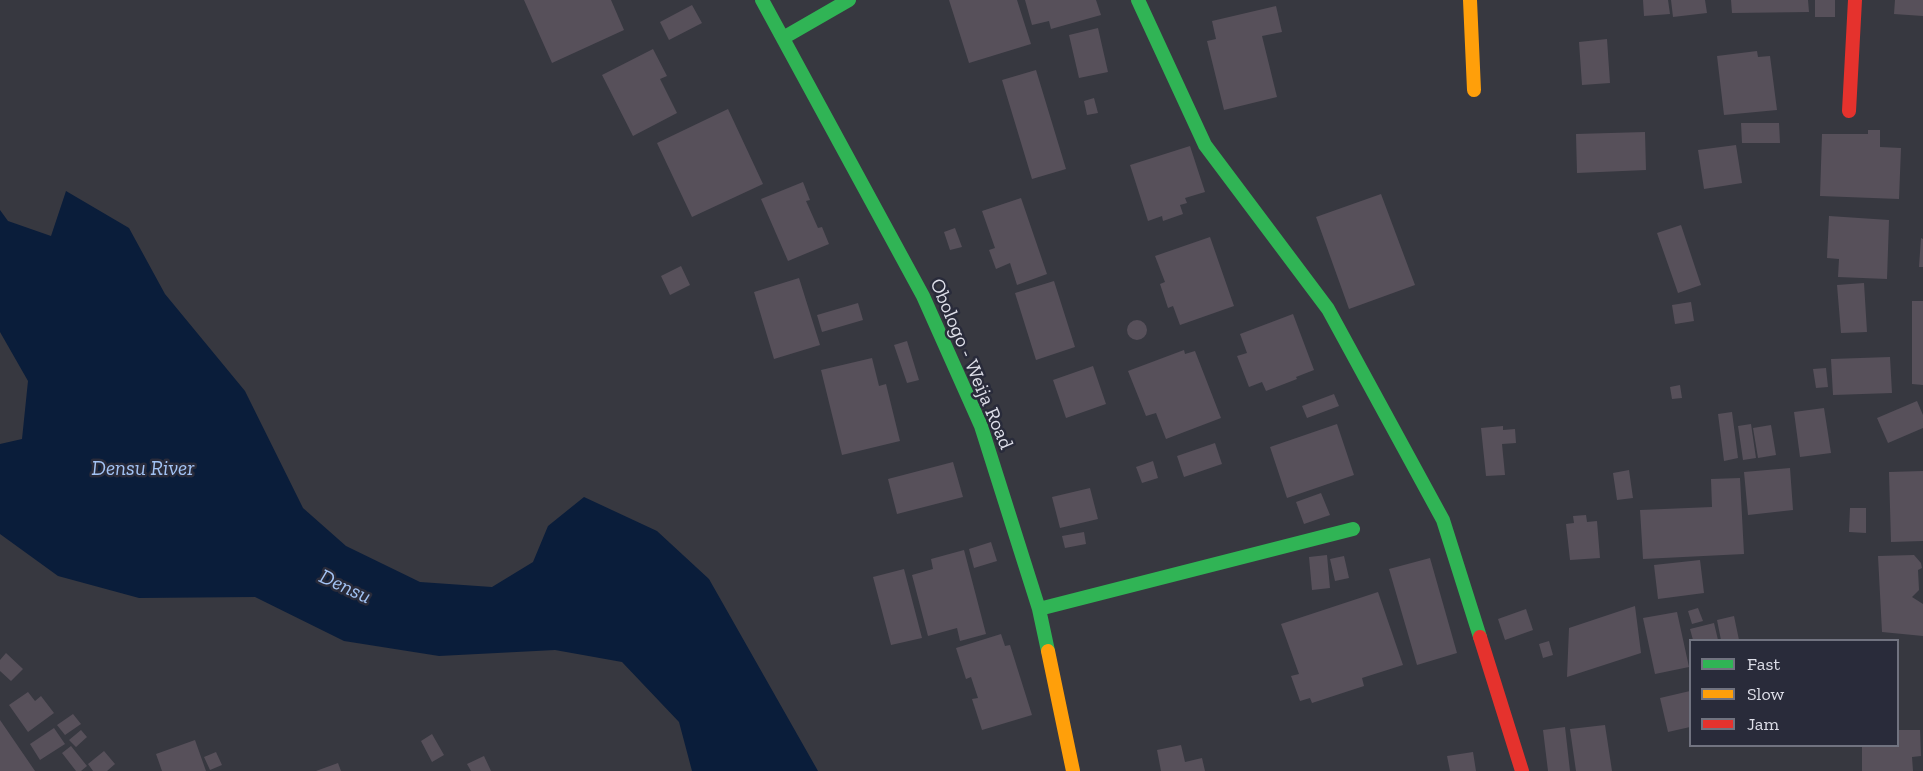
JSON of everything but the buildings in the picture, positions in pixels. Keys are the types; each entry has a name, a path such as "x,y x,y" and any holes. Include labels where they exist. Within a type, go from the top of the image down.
{"street":[{"name":"Obologo - Weija Road","path":"762,0 923,296 981,426 1039,609 1073,771"},
{"path":"783,38 849,0"},
{"path":"1138,0 1205,145 1328,309 1443,520 1522,771"},
{"path":"1470,0 1474,90"},
{"path":"1849,111 1856,0"},
{"path":"1039,609 1353,529"}],"water":[{"name":"Densu River","path":"66,191 129,228 165,294 245,391 303,508 346,546 420,582 492,587 533,562 548,526 584,497 657,531 709,579 818,771 692,771 679,722 622,662 555,650 439,656 344,641 255,597 139,598 58,576 0,534 0,444 22,439 28,381 0,332 0,210 8,221 51,236"}],"traffic: fast":[{"path":"762,0 923,296 981,426 1039,609 1048,651"},
{"path":"783,38 849,0"},
{"path":"1138,0 1205,145 1328,309 1443,520 1480,637"},
{"path":"1039,609 1353,529"}],"traffic: slow":[{"path":"1470,0 1474,90"},
{"path":"1048,651 1073,771"}],"traffic: jam":[{"path":"1849,111 1855,0"},
{"path":"1480,637 1522,771"}],"water label":[{"name":"Densu","path":"345,587"}]}
